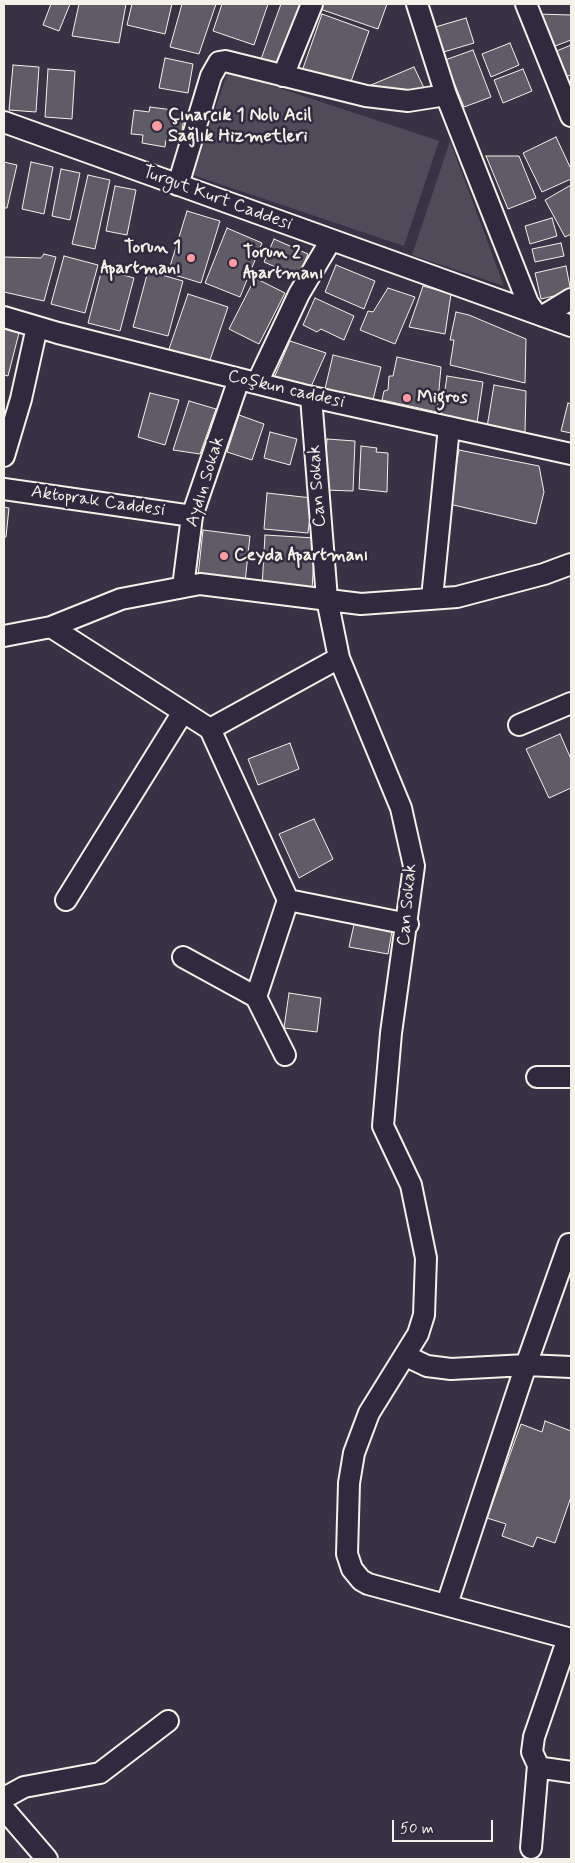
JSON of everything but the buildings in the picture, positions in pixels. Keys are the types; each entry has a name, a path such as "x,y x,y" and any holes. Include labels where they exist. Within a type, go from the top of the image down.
{"street":[{"path":"283,76 312,4"},
{"path":"417,4 446,95 528,303 539,314 571,299"},
{"path":"526,4 571,116"},
{"path":"178,185 211,76 219,62 225,61 366,96 408,101 446,95"},
{"name":"Turgut Kurt Caddesi","path":"4,122 571,326"},
{"name":"Aydın Sokak","path":"183,587 192,516 248,381 331,240"},
{"name":"Coşkun caddesi","path":"4,317 311,397 571,454"},
{"path":"4,456 21,399 37,327"},
{"name":"Can Sokak","path":"311,397 327,599 339,658 401,808 414,866 408,924 392,1033 383,1126 411,1185 426,1258 424,1314 418,1334 406,1356 369,1413 354,1452 349,1483 347,1554 352,1569 361,1580 368,1584 570,1638"},
{"path":"432,598 449,427"},
{"name":"Aktoprak Caddesi","path":"4,489 192,516"},
{"path":"4,636 51,627 121,599 200,584 361,604 457,597 544,574 571,564"},
{"path":"51,627 210,729 288,900 256,997"},
{"path":"210,729 339,658"},
{"path":"520,725 571,702"},
{"path":"66,900 183,712"},
{"path":"288,900 408,924"},
{"path":"183,957 256,997 285,1055"},
{"path":"537,1077 571,1077"},
{"path":"447,1604 526,1366 569,1244 571,1244"},
{"path":"406,1356 427,1366 451,1369 526,1366 571,1367"},
{"path":"531,1848 538,1765 532,1752 534,1737 570,1638"},
{"path":"4,1798 24,1787 100,1773 168,1721"},
{"path":"538,1765 548,1770 571,1772"},
{"path":"4,1809 47,1859"}],"shaded area":[{"path":"228,71 439,141 404,246 193,175"},
{"path":"450,141 504,286 412,255"}],"place":[{"name":"Çınarcık 1 Nolu Acil Sağlık Hizmetleri","path":"157,126"},
{"name":"Torun 1 Apartmanı","path":"191,258"},
{"name":"Torun 2 Apartmanı","path":"233,263"},
{"name":"Migros","path":"407,398"},
{"name":"Ceyda Apartmanı","path":"224,556"}]}
